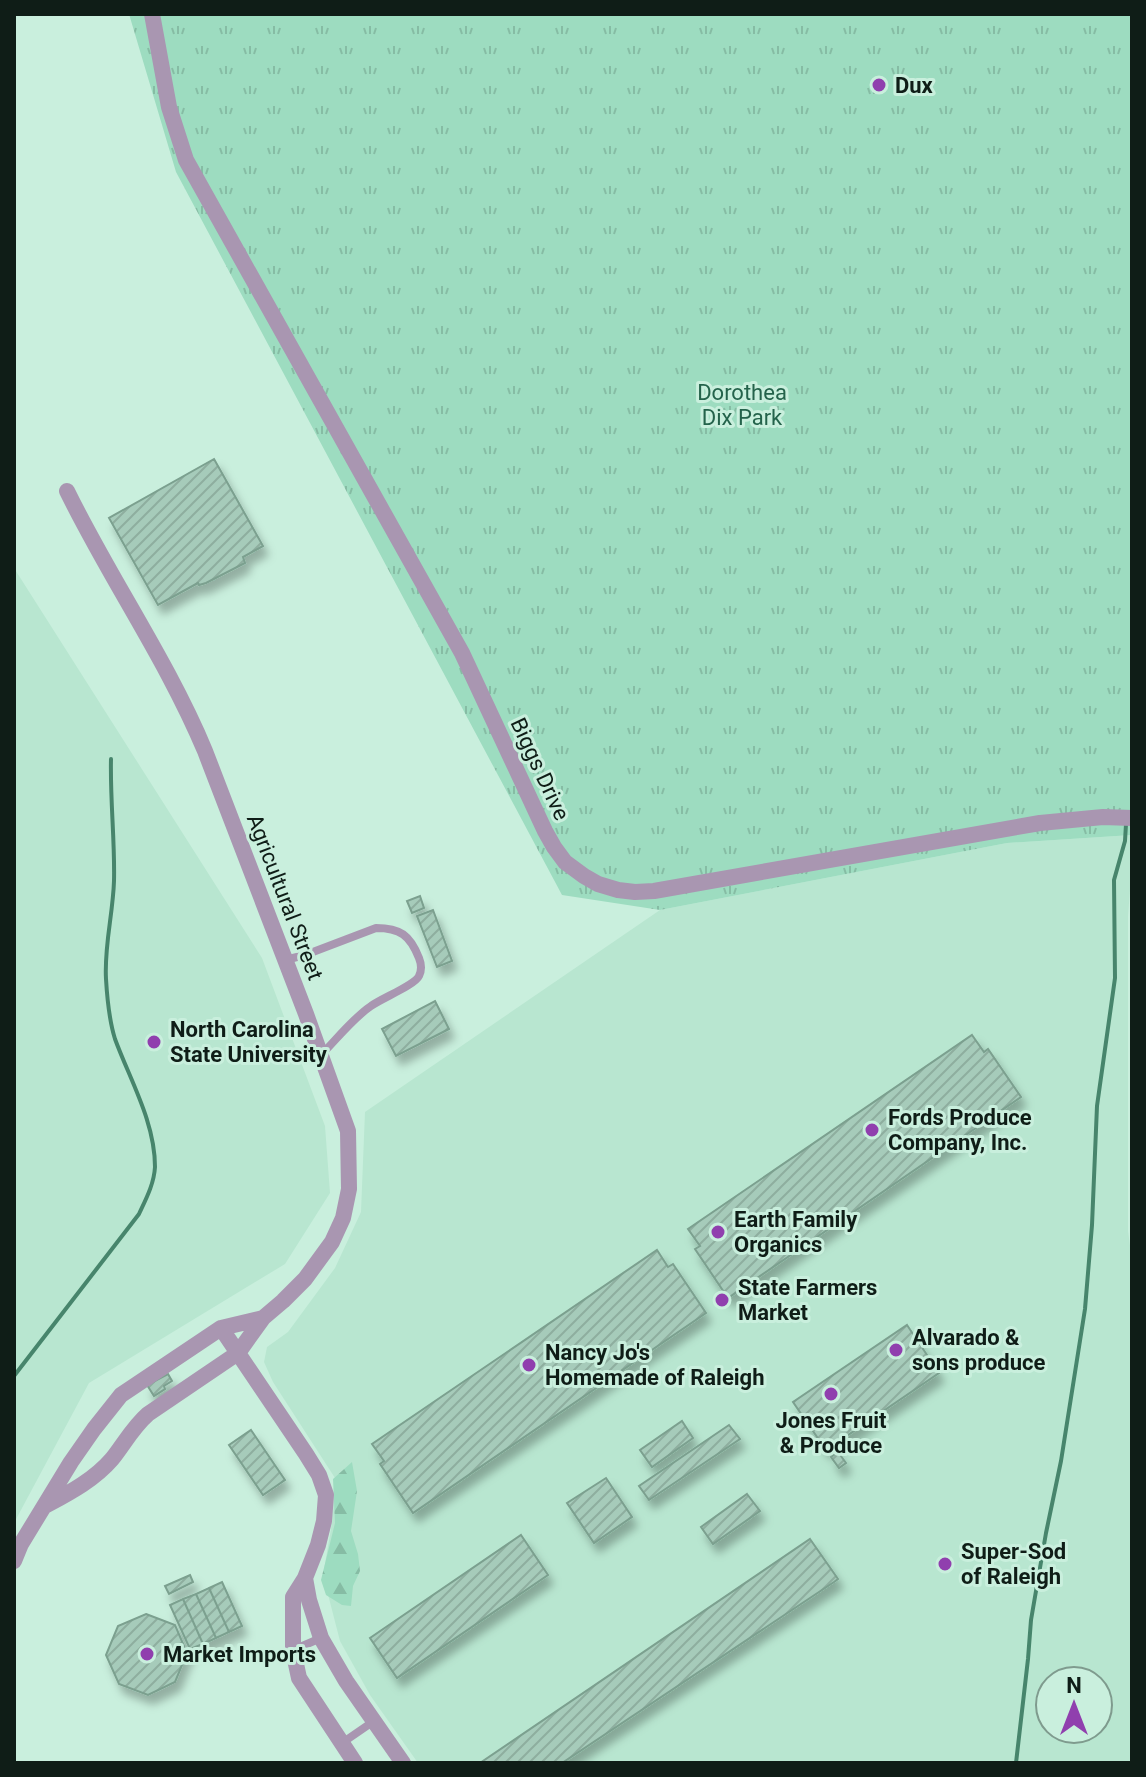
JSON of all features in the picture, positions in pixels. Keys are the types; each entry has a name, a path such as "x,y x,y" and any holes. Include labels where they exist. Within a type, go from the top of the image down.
{"street":[{"name":"Biggs Drive","path":"152,14 174,124 186,160 462,653 545,831 565,862 598,884 618,890 654,891 1040,823 1103,817 1132,818"},
{"name":"Agricultural Street","path":"45,1506 101,1470 137,1423 148,1414 238,1353 263,1318 305,1279 332,1242 343,1218 349,1189 348,1131 192,721 67,491"},
{"name":"Agricultural Street","path":"14,1561 21,1544 71,1462 121,1395 221,1328 263,1318"},
{"path":"221,1328 319,1475 326,1495 318,1545 305,1578 293,1597 293,1650 299,1678 355,1763"},
{"path":"305,1578 321,1638 346,1681 403,1763"}],"lane":[{"path":"285,960 376,928 401,932 410,940 417,954 421,965 420,976 411,985 368,1007 321,1055"},
{"path":"293,1650 321,1638"},
{"path":"342,1743 374,1721"}],"shaded area":[{"name":"North Carolina State University","path":"14,568 262,958 325,1126 330,1193 285,1264 89,1383 14,1523"},
{"name":"State Farmers Market","path":"1132,835 1128,916 1128,1231 1132,1260 1132,1763 418,1763 370,1695 340,1641 323,1575 335,1478 273,1382 264,1362 267,1347 288,1332 335,1268 361,1212 365,1112 660,910 1007,843"}],"green space":[{"name":"Dorothea Dix Park","path":"129,14 1132,14 1132,835 1007,843 660,910 562,895 176,172"},
{"path":"352,1462 357,1491 351,1531 360,1571 353,1586 351,1606 342,1605 326,1595 321,1580 335,1523 333,1479"}],"building":[{"path":"214,459 263,546 243,557 245,563 206,583 198,583 158,605 109,518"},
{"path":"420,896 424,908 412,913 407,901"},
{"path":"433,910 452,961 437,967 417,916"},
{"path":"435,1001 449,1029 396,1056 382,1029"},
{"path":"972,1035 984,1052 988,1049 1021,1097 728,1298 695,1249 700,1246 688,1229"},
{"path":"657,1250 668,1267 673,1264 706,1313 413,1513 380,1464 384,1461 372,1444"},
{"path":"907,1325 939,1373 826,1450 793,1402"},
{"path":"168,1374 172,1381 154,1396 147,1385"},
{"path":"682,1421 693,1438 652,1467 640,1450"},
{"path":"729,1425 740,1439 649,1500 639,1486"},
{"path":"251,1430 285,1480 263,1495 229,1445"},
{"path":"838,1452 846,1463 839,1468 831,1457"},
{"path":"606,1478 632,1517 594,1543 567,1503"},
{"path":"747,1494 760,1511 713,1544 701,1527"},
{"path":"521,1535 548,1575 397,1678 370,1638"},
{"path":"810,1539 838,1579 834,1582 562,1763 480,1763"},
{"path":"190,1575 193,1582 169,1594 165,1586"},
{"path":"222,1582 242,1626 229,1632 209,1588"},
{"path":"209,1588 229,1632 216,1638 196,1594"},
{"path":"196,1594 216,1638 203,1644 183,1599"},
{"path":"183,1599 203,1644 190,1649 170,1605"},
{"name":"Market Imports","path":"146,1614 175,1625 187,1653 175,1682 148,1695 119,1684 106,1655 118,1626"}],"waterway":[{"path":"14,1376 139,1214 155,1167 151,1134 115,1039 107,993 106,954 114,881 111,759"},
{"path":"1016,1763 1031,1620 1085,1309 1097,1106 1115,978 1114,880 1125,841 1126,824"}],"place":[{"name":"Dux","path":"879,85"},
{"name":"North Carolina State University","path":"154,1042"},
{"name":"Fords Produce Company, Inc.","path":"872,1130"},
{"name":"Earth Family Organics","path":"718,1232"},
{"name":"State Farmers Market","path":"722,1300"},
{"name":"Alvarado & sons produce","path":"896,1350"},
{"name":"Nancy Jo's Homemade of Raleigh","path":"529,1365"},
{"name":"Jones Fruit & Produce","path":"831,1394"},
{"name":"Super-Sod of Raleigh","path":"945,1564"},
{"name":"Market Imports","path":"147,1654"}]}
